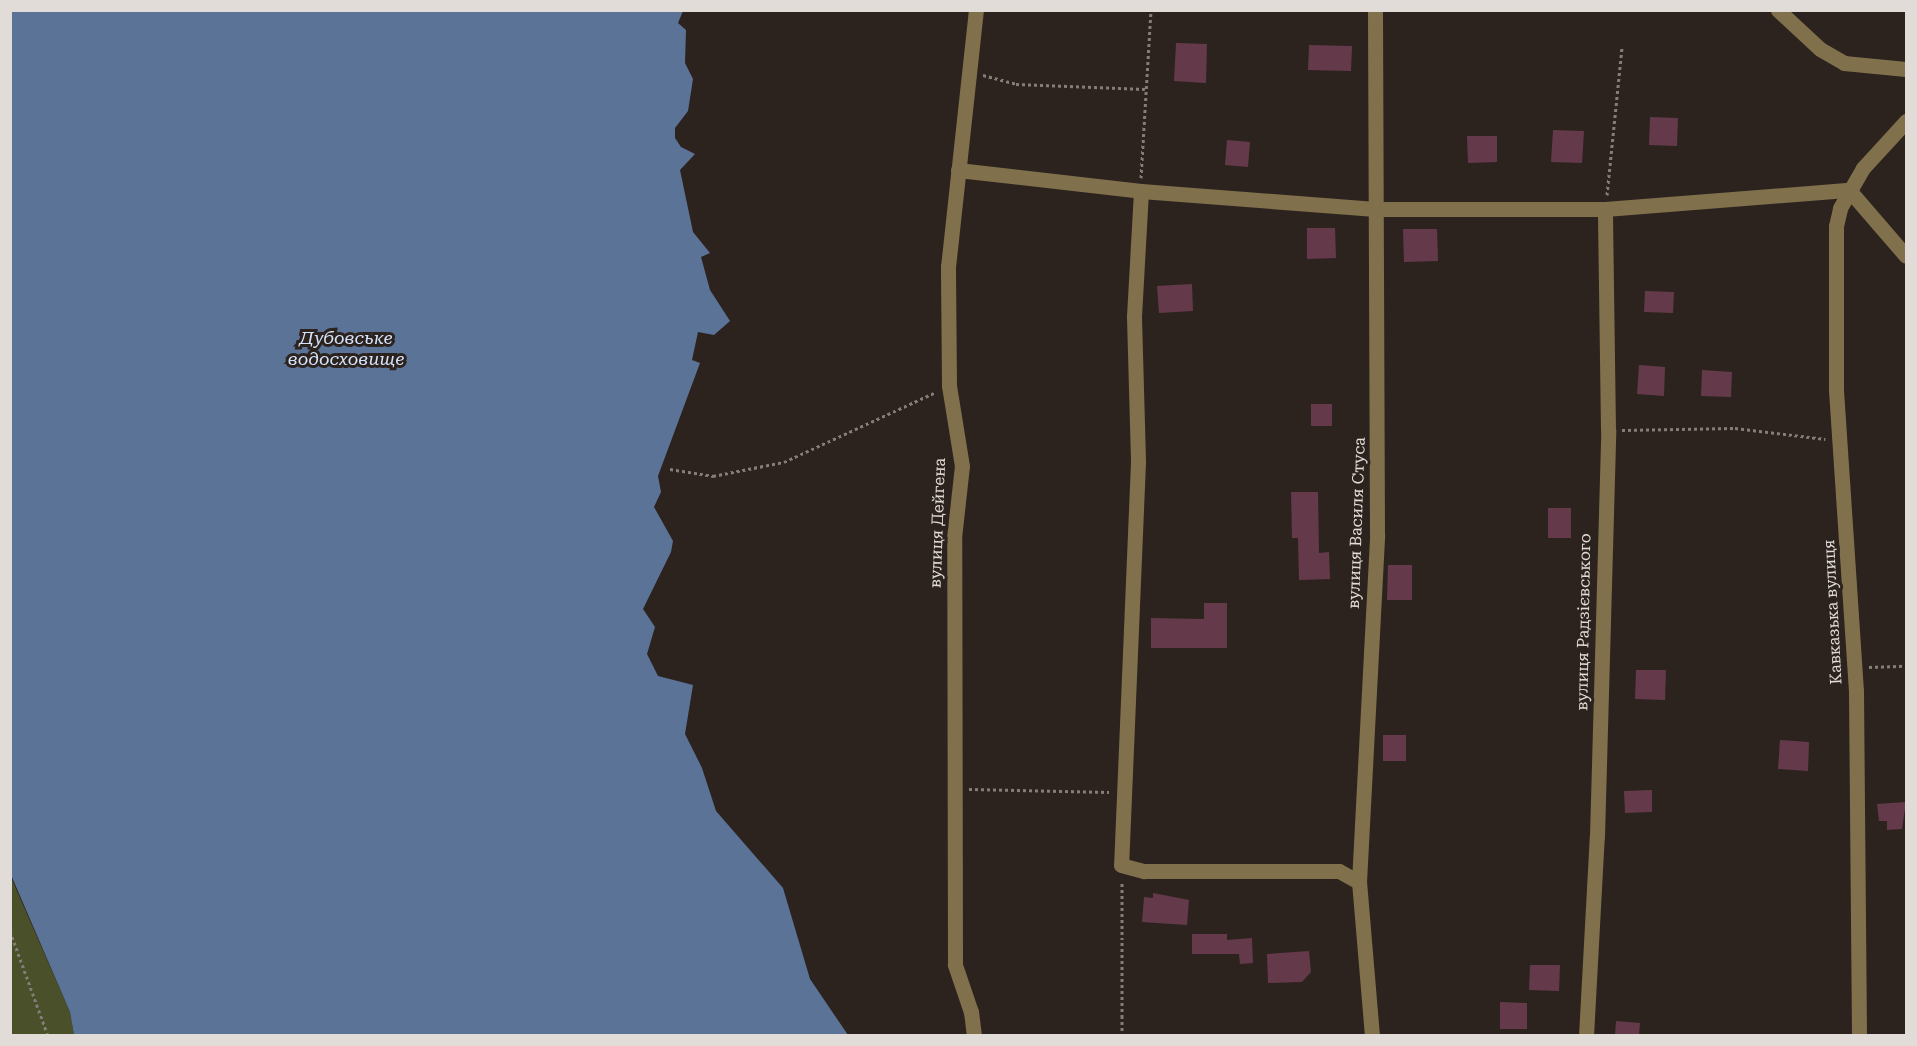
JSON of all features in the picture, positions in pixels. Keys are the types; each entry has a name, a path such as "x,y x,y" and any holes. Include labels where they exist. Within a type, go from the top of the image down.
{"street":[{"name":"вулиця Дейгена","path":"974,1035 971,1012 955,965 952,789 954,538 962,466 949,386 948,267 976,10"},
{"name":"вулиця Василя Стуса","path":"1372,1035 1359,882 1377,534 1375,10"},
{"path":"1778,10 1820,49 1844,63 1906,69"},
{"name":"Кавказька вулиця","path":"1859,1035 1853,668 1842,441 1836,389 1836,226 1849,190 1883,143 1906,121"},
{"path":"958,170 1140,192 1375,209 1605,209 1849,190 1906,256"},
{"path":"1140,192 1134,317 1138,462 1121,865 1144,871 1339,871 1359,882"},
{"name":"вулиця Радзієвського","path":"1586,1035 1597,836 1608,430 1605,209"}],"path":[{"path":"1140,192 1151,10"},
{"path":"1605,209 1622,47"},
{"path":"970,70 1016,84 1145,89"},
{"path":"670,469 713,476 784,462 949,386"},
{"path":"1608,430 1735,428 1842,441"},
{"path":"1853,668 1906,666"},
{"path":"952,789 1123,792"},
{"path":"1121,865 1122,1035"},
{"path":"10,931 48,1035"}],"green space":[{"path":"10,875 70,1012 74,1035 11,1035"}],"water":[{"name":"Дубовське водосховище","path":"10,11 683,11 678,23 686,30 685,63 693,79 688,111 675,128 675,138 681,147 695,154 680,170 693,232 710,253 701,257 710,290 730,321 714,335 698,332 692,360 700,363 658,476 661,492 654,507 673,541 671,552 643,609 655,627 647,654 658,676 693,685 685,734 702,768 716,811 783,888 810,979 848,1035 74,1035 70,1012 11,875"}],"building":[{"path":"1176,43 1207,44 1206,83 1174,81"},
{"path":"1309,45 1352,46 1351,71 1308,70"},
{"path":"1650,117 1678,118 1677,146 1649,145"},
{"path":"1553,130 1584,131 1582,163 1551,162"},
{"path":"1467,136 1497,136 1497,162 1468,163"},
{"path":"1227,140 1250,142 1248,167 1225,165"},
{"path":"1307,228 1335,228 1336,258 1307,259"},
{"path":"1403,229 1437,229 1438,261 1404,262"},
{"path":"1192,284 1193,311 1159,313 1157,286"},
{"path":"1645,291 1674,292 1673,313 1644,312"},
{"path":"1639,365 1665,367 1664,396 1637,394"},
{"path":"1702,370 1732,372 1731,397 1701,396"},
{"path":"1311,404 1332,404 1332,426 1311,426"},
{"path":"1291,492 1318,492 1319,553 1329,552 1330,579 1299,580 1298,538 1292,538"},
{"path":"1548,508 1571,508 1571,538 1548,538"},
{"path":"1388,565 1412,565 1412,600 1387,600"},
{"path":"1204,603 1227,603 1227,648 1151,648 1151,618 1204,619"},
{"path":"1636,670 1666,670 1665,700 1635,699"},
{"path":"1383,735 1406,735 1406,761 1383,761"},
{"path":"1780,740 1809,742 1808,771 1778,769"},
{"path":"1652,790 1652,812 1625,813 1624,791"},
{"path":"1906,802 1902,829 1887,830 1887,821 1879,821 1877,804"},
{"path":"1153,893 1189,900 1187,925 1142,922 1144,897 1153,898"},
{"path":"1192,934 1227,934 1227,940 1252,938 1253,963 1240,964 1239,954 1192,954"},
{"path":"1309,951 1311,972 1302,982 1268,983 1267,954"},
{"path":"1530,965 1560,965 1559,991 1529,990"},
{"path":"1500,1002 1527,1003 1527,1029 1500,1029"},
{"path":"1616,1021 1640,1023 1639,1035 1615,1035"}]}
